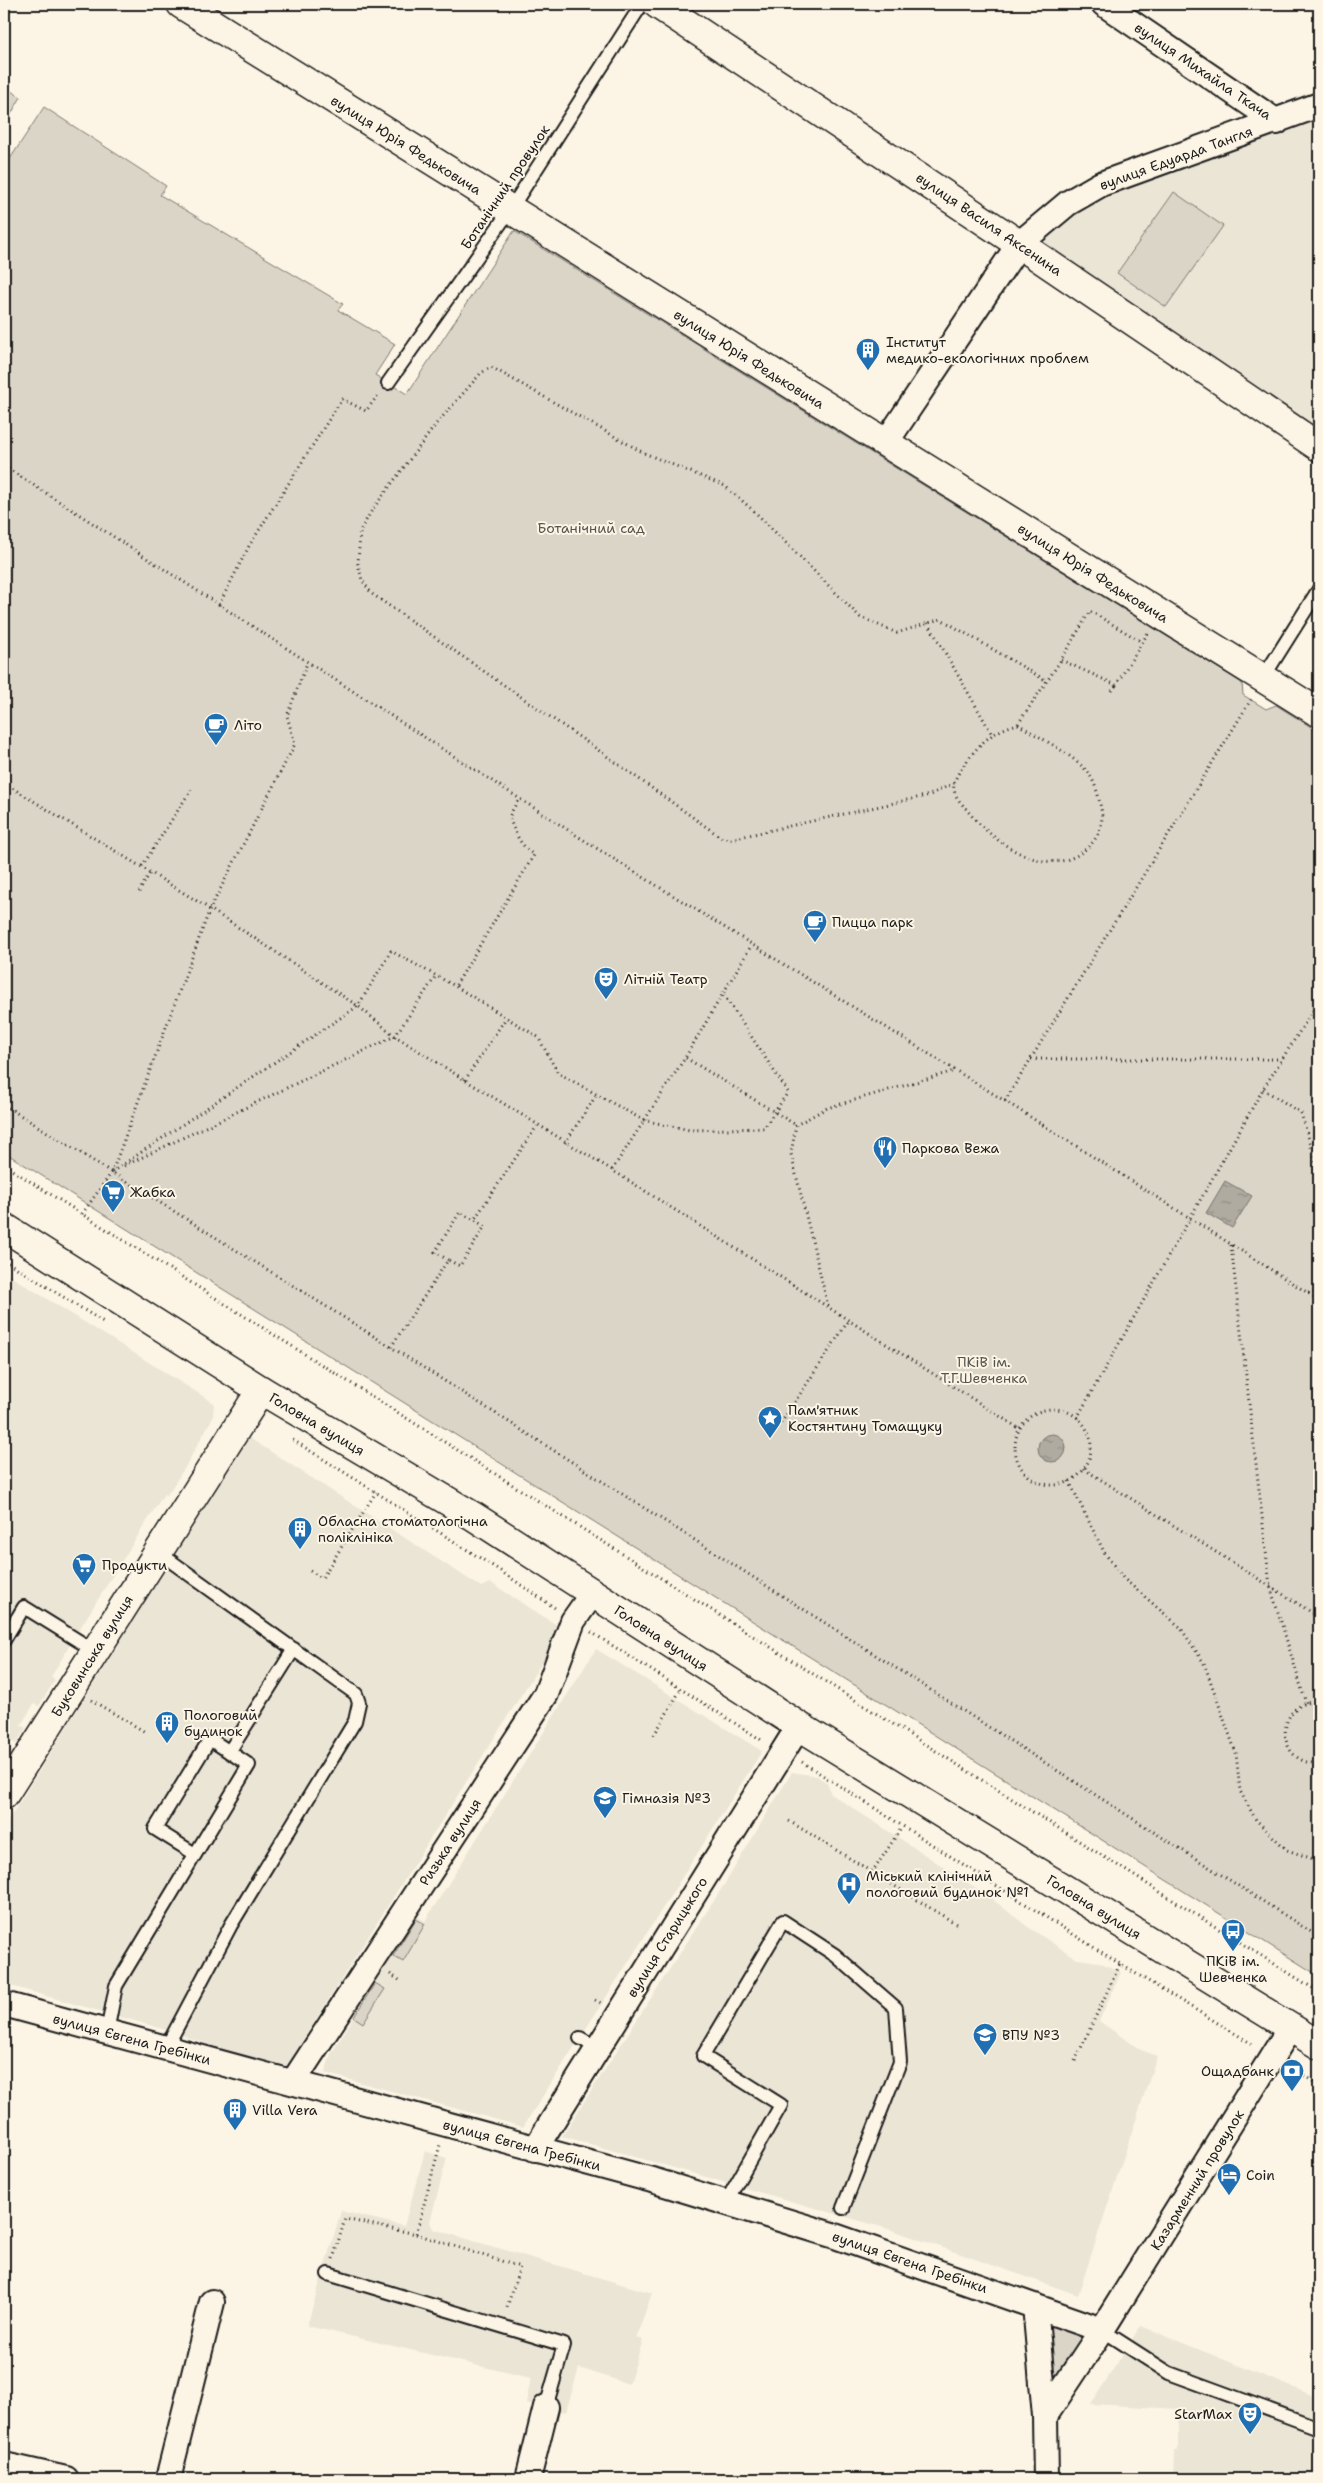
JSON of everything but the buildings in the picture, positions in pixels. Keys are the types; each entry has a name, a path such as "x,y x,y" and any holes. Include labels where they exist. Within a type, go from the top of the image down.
{"street":[{"name":"вулиця Юрія Федьковича","path":"181,4 884,444 1319,713"},
{"name":"вулиця Василя Аксенина","path":"657,4 1020,244 1319,447"},
{"name":"вулиця Михайла Ткача","path":"1104,4 1276,122"},
{"name":"вулиця Едуарда Тангля","path":"884,444 1020,244 1068,203 1101,184 1319,105"},
{"name":"Головна вулиця","path":"4,1227 261,1390 473,1516 799,1726 1319,2045"},
{"name":"Буковинська вулиця","path":"4,1796 261,1390"},
{"name":"Ризька вулиця","path":"293,2082 546,1694 573,1621 592,1594"},
{"name":"вулиця Старицького","path":"535,2149 589,2043 799,1726"},
{"name":"вулиця Євгена Гребінки","path":"4,2004 652,2180 832,2235 1102,2330"},
{"name":"Казарменний провулок","path":"1045,2416 1102,2330 1290,2028"},
{"path":"168,2479 212,2302"},
{"path":"1035,2306 1045,2416 1046,2479"},
{"path":"528,2479 546,2408"},
{"path":"4,2465 66,2479"}],"lane":[{"name":"Ботанічний провулок","path":"388,383 510,210 642,4"},
{"path":"1263,678 1319,589"},
{"path":"158,1552 356,1694 359,1703 355,1721 231,1925 166,2048"},
{"path":"4,1640 24,1607 95,1651"},
{"path":"229,1752 294,1648"},
{"path":"107,2032 116,1986 249,1765 210,1739 155,1829 195,1854"},
{"path":"726,2202 781,2106 703,2056 783,1921 835,1955 896,2008 900,2062 844,2208"},
{"path":"328,2274 502,2324 564,2345 546,2408"},
{"path":"1102,2330 1169,2373 1319,2428"}],"path":[{"path":"1047,681 941,619 897,633 860,617 755,512 725,486 644,453 491,367 481,374 437,422 372,510 360,531 358,564 362,580 372,594 722,838 731,839 930,795 954,783 976,748 992,734 1018,724 1047,681 1061,660 1090,611 1142,642"},
{"path":"219,605 249,546 342,399 366,411 388,383"},
{"path":"4,466 307,663 751,946 954,1072 1005,1101 1319,1300"},
{"path":"1112,691 1160,614"},
{"path":"928,623 992,734"},
{"path":"1061,660 1116,685"},
{"path":"82,1214 112,1172 210,909 295,744 287,716 307,663"},
{"path":"1005,1101 1263,678"},
{"path":"954,783 955,794 979,826 1006,847 1034,860 1042,861 1058,862 1076,857 1084,852 1094,840 1100,828 1102,814 1096,790 1088,773 1068,756 1018,724"},
{"path":"4,783 151,871 358,1006 396,1036 537,1126 612,1170 828,1306 1020,1429"},
{"path":"142,866 191,790"},
{"path":"456,986 534,856 524,848 514,833 509,817 519,798"},
{"path":"139,892 151,871"},
{"path":"612,1170 643,1120 686,1058 751,946"},
{"path":"112,1172 358,1006 391,951 456,986 538,1037 558,1073 643,1120 690,1130 764,1128 776,1113 788,1092 722,994"},
{"path":"112,1172 396,1036 436,976"},
{"path":"1077,1418 1188,1218 1263,1089 1319,1001"},
{"path":"465,1080 506,1018"},
{"path":"686,1058 796,1126"},
{"path":"1030,1059 1282,1059"},
{"path":"828,1306 791,1154 796,1126 827,1108 954,1072"},
{"path":"1263,1089 1301,1113 1319,1173"},
{"path":"565,1143 597,1094"},
{"path":"4,1105 391,1347 1319,1937"},
{"path":"474,1220 537,1126"},
{"path":"4,1165 1319,1992"},
{"path":"460,1212 474,1220 485,1226 460,1266 435,1252 460,1212"},
{"path":"1231,1245 1270,1586 1306,1703"},
{"path":"4,1260 113,1328"},
{"path":"391,1347 448,1260"},
{"path":"1308,1293 1319,1292"},
{"path":"781,1423 849,1320"},
{"path":"1060,1410 1077,1418 1084,1425 1091,1442 1088,1461 1084,1469 1069,1481 1060,1485 1041,1484 1025,1473 1016,1457 1016,1438 1025,1421 1041,1411 1060,1410"},
{"path":"287,1436 496,1568 573,1621 782,1753 837,1783 1120,1964 1261,2049"},
{"path":"1084,1469 1319,1617"},
{"path":"1069,1481 1104,1552 1123,1578 1180,1627 1204,1663 1236,1752 1240,1791 1256,1820 1287,1850 1319,1861"},
{"path":"310,1571 322,1578 376,1492"},
{"path":"654,1735 681,1689"},
{"path":"1319,1702 1306,1703 1293,1711 1288,1718 1285,1732 1286,1740 1293,1754 1299,1759 1319,1763"},
{"path":"115,1713 147,1733"},
{"path":"789,1820 958,1925"},
{"path":"872,1873 902,1826"},
{"path":"1075,2061 1120,1964"},
{"path":"1290,2068 1319,2085"},
{"path":"416,2234 436,2154 447,2125"},
{"path":"328,2274 345,2219 416,2234 520,2267 502,2324"}],"shaded area":[{"path":"1319,105 1319,445 1020,244 1068,203"},
{"path":"4,1272 214,1403 213,1417 184,1469 167,1495 164,1494 80,1628 51,1677 55,1680 39,1706 34,1704 21,1725 26,1728 16,1744 10,1740 4,1750"},
{"path":"248,1437 481,1587 491,1583 563,1629 284,2070 163,2029 4,1984 4,1827"},
{"path":"596,1649 762,1751 640,1944 523,2127 325,2073 331,2054 416,1916 425,1921"},
{"path":"792,1772 817,1776 827,1783 831,1794 987,1895 1028,1927 1077,1959 1099,1962 1121,1972 1099,2021 1141,2050 1157,2056 1078,2295 892,2230 562,2136 724,1885"},
{"path":"425,2151 447,2158 430,2222 433,2229 652,2293 636,2338 643,2340 629,2384 579,2368 566,2412 526,2403 531,2378 307,2326 341,2211 404,2226"},
{"path":"1141,2326 1319,2398 1319,2479 1173,2479 1174,2451 1178,2451 1178,2409 1091,2404"}],"green space":[{"path":"4,87 21,97 4,126"},
{"name":"ПКіВ ім. Т.Г.Шевченка","path":"44,107 166,186 160,195 343,304 338,310 395,344 375,375 407,394 514,231 1242,683 1243,695 1266,709 1276,705 1319,732 1319,1976 4,1152 4,168"},
{"path":"1174,192 1223,226 1166,307 1117,273"},
{"path":"416,1919 425,1924 403,1962 393,1956"},
{"path":"375,1983 385,1989 363,2023 354,2017"},
{"path":"1057,2326 1079,2335 1082,2339 1069,2362 1066,2360 1060,2368 1063,2370 1053,2381 1046,2334 1051,2327"}],"water":[{"path":"1225,1181 1252,1196 1232,1228 1206,1213"},
{"path":"1052,1434 1062,1438 1066,1448 1062,1458 1052,1462 1042,1458 1038,1448 1042,1438"}],"place":[{"name":"Інститут медико-екологічних проблем","path":"868,371"},
{"name":"Літо","path":"216,746"},
{"name":"Пицца парк","path":"815,943"},
{"name":"Літній Театр","path":"606,1000"},
{"name":"Паркова Вежа","path":"885,1169"},
{"name":"Жабка","path":"113,1213"},
{"name":"Пам'ятник Костянтину Томащуку","path":"770,1439"},
{"name":"Обласна стоматологічна поліклініка","path":"300,1550"},
{"name":"Продукти","path":"84,1586"},
{"name":"Пологовий будинок","path":"167,1744"},
{"name":"Гімназія №3","path":"605,1819"},
{"name":"Міський клінічний пологовий будинок №1","path":"849,1905"},
{"name":"ПКіВ ім. Шевченка","path":"1233,1952"},
{"name":"ВПУ №3","path":"985,2056"},
{"name":"Ощадбанк","path":"1292,2092"},
{"name":"Villa Vera","path":"235,2131"},
{"name":"Coin","path":"1229,2196"},
{"name":"StarMax","path":"1250,2435"}],"park label":[{"name":"Ботанічний сад","path":"591,528"}]}
